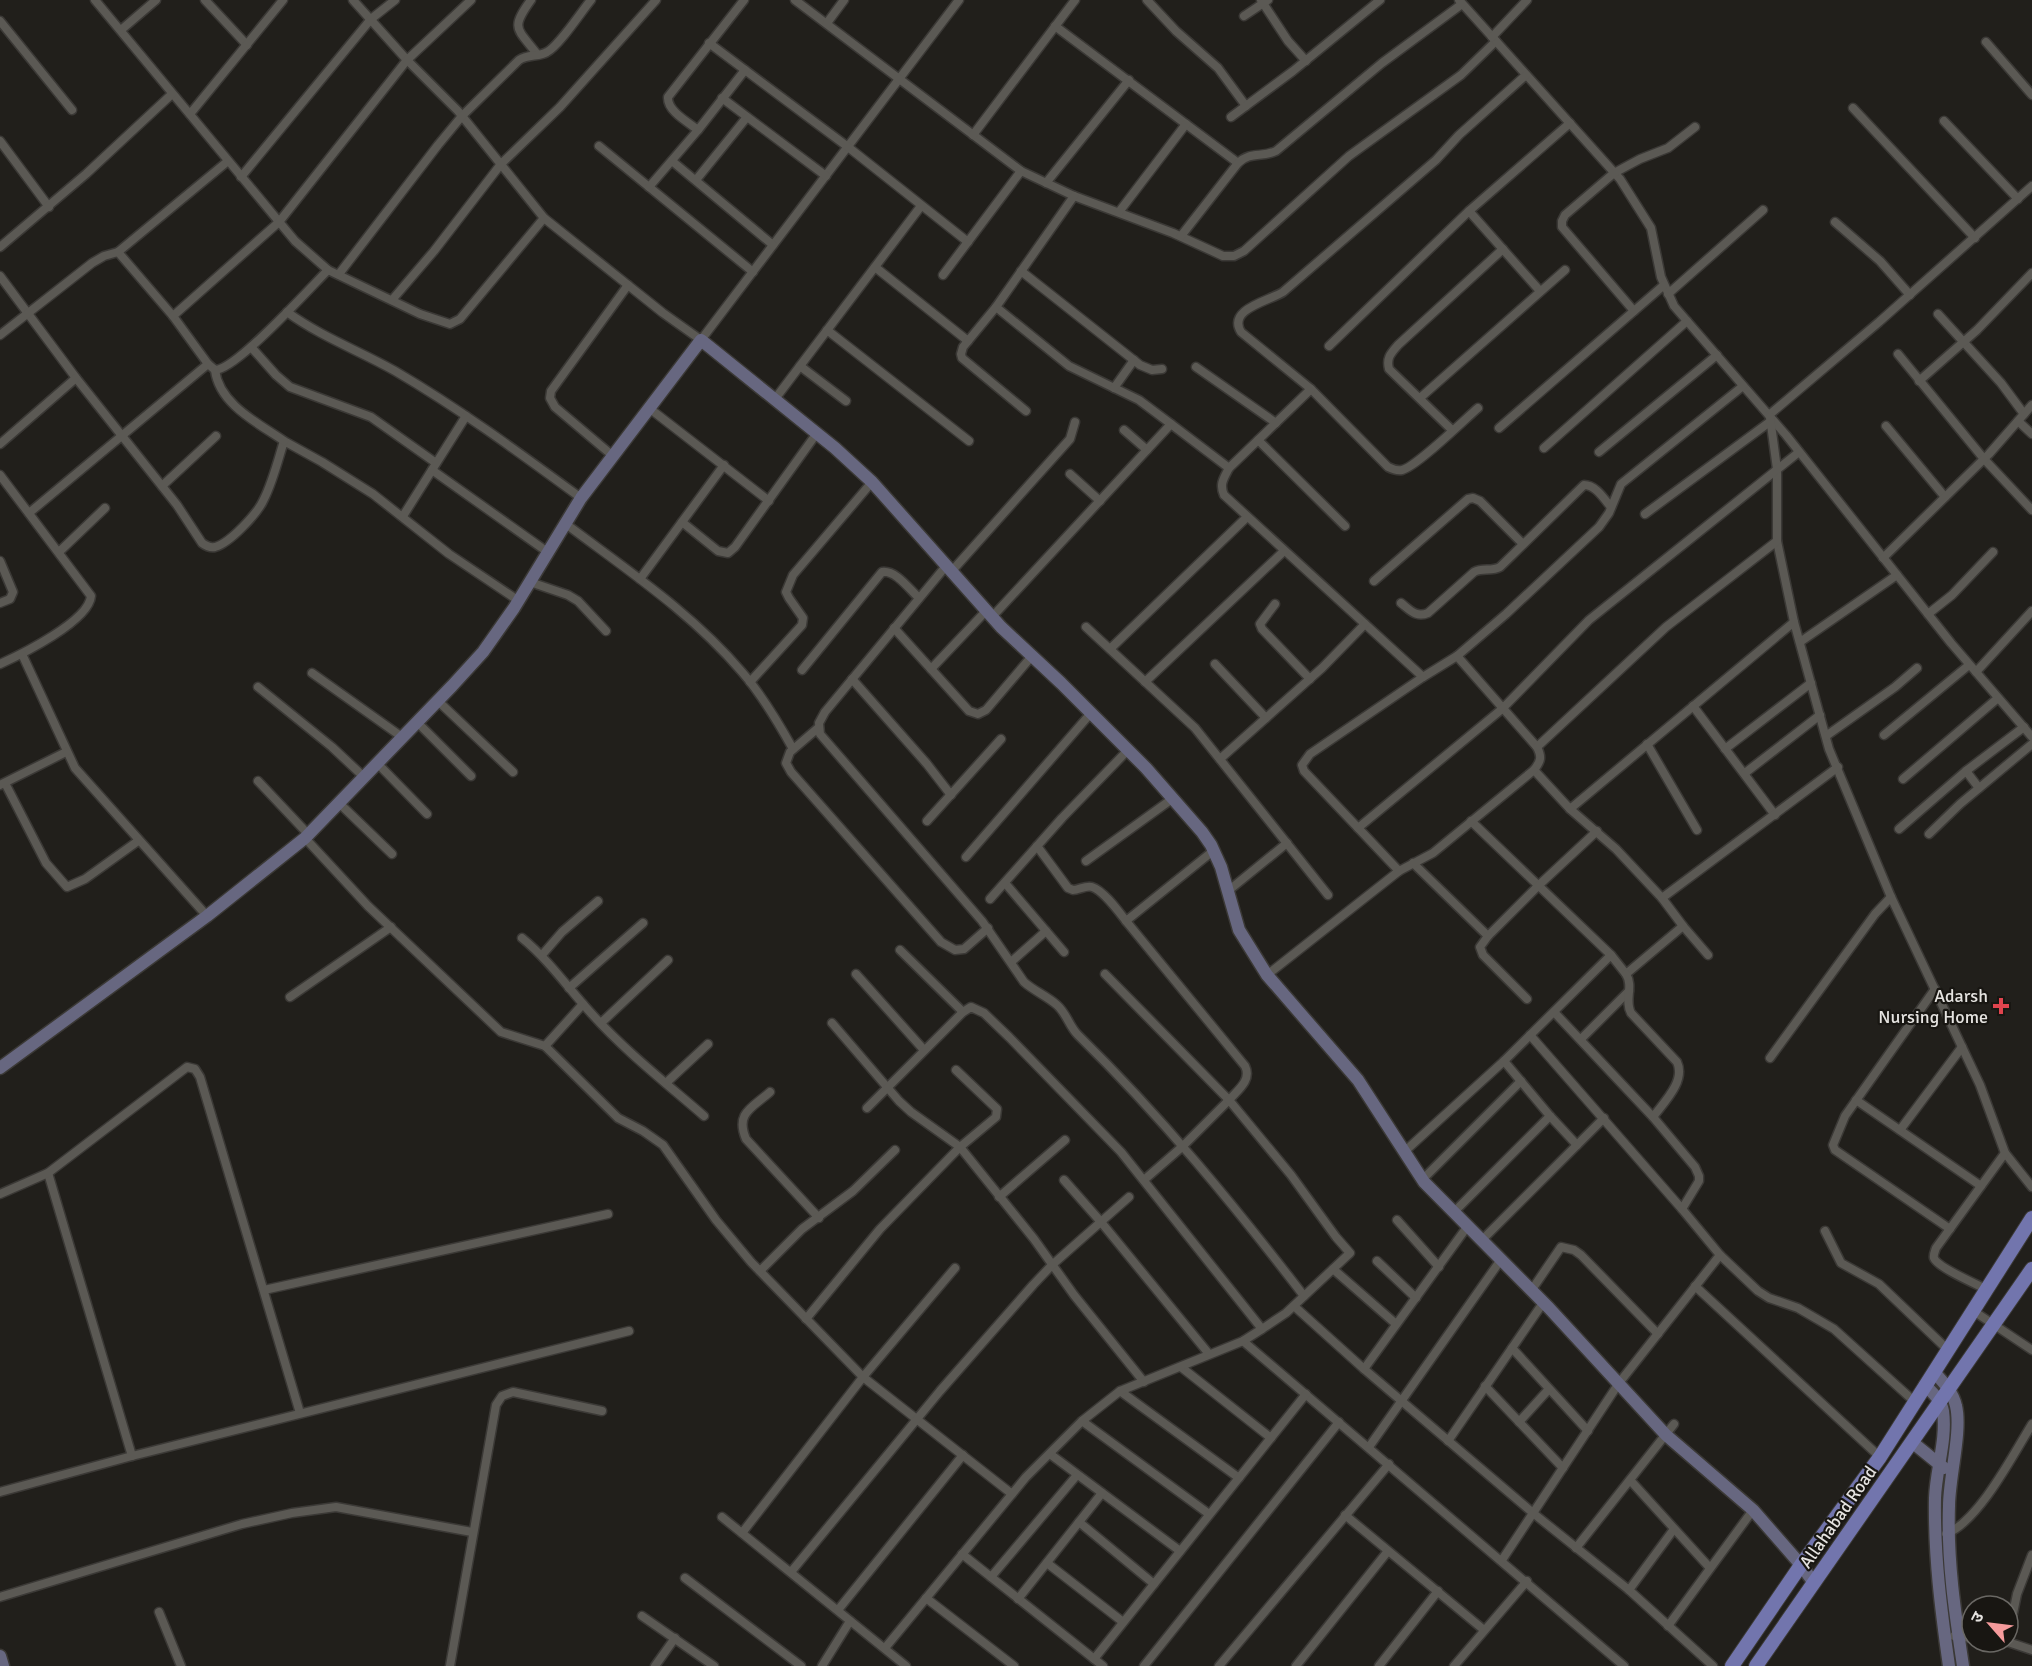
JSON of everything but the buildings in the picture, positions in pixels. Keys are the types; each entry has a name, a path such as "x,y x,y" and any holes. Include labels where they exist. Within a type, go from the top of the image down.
{"main road":[{"path":"1732,1666 1880,1457 2032,1218"},
{"name":"Allahabad Road","path":"1756,1666 2032,1269"}],"street":[{"path":"95,0 295,241 328,270 438,321 450,324 460,319 544,218"},
{"path":"121,30 156,0"},
{"path":"205,0 247,45"},
{"path":"190,114 283,0"},
{"path":"353,0 462,117 544,218 775,399 872,482 989,614 1128,750 1202,832 1213,851 1239,930 1267,975 1358,1080 1422,1180 1543,1303 1666,1435 1753,1510 1802,1565 1814,1583"},
{"path":"242,177 371,19 395,0"},
{"path":"172,316 279,222 407,60 471,0"},
{"path":"531,0 517,23 518,29 537,54"},
{"path":"339,274 462,117 519,60 527,55 546,53 554,46 591,0"},
{"path":"392,300 501,164 560,107 656,0"},
{"path":"698,130 671,108 668,96 744,0"},
{"path":"795,0 1021,171 1074,196 1181,236 1223,256 1234,256 1244,251 1349,156 1461,75 1527,0"},
{"path":"827,23 844,0"},
{"path":"0,1068 207,916 306,836 483,652 519,601 581,498 960,0"},
{"path":"974,135 1075,0"},
{"path":"1147,0 1176,31 1218,68 1246,106"},
{"path":"1231,117 1306,61 1380,0"},
{"path":"1244,16 1264,1 1288,41 1306,61"},
{"path":"1181,236 1238,163 1250,155 1269,154 1276,151 1460,2 1614,173 1651,228 1661,277 1674,306 1770,417 1969,665 2032,737"},
{"path":"0,21 72,110"},
{"path":"1055,26 1238,163"},
{"path":"1986,42 2032,95"},
{"path":"709,43 848,147 968,242"},
{"path":"649,187 745,70"},
{"path":"1478,408 1416,462 1402,470 1394,470 1388,467 1311,389 1241,332 1238,324 1240,316 1254,305 1283,292 1436,160 1459,135 1526,75"},
{"path":"1046,183 1129,80"},
{"path":"0,247 49,207 172,94"},
{"path":"722,98 826,176"},
{"path":"1853,108 1975,238"},
{"path":"696,180 747,117"},
{"path":"1944,121 2018,199"},
{"path":"1329,346 1469,211 1570,123"},
{"path":"1119,212 1186,124"},
{"path":"1634,311 1562,227 1562,220 1614,173 1668,148 1695,127"},
{"path":"0,141 49,207"},
{"path":"599,146 753,272"},
{"path":"0,335 92,263 118,252 228,161"},
{"path":"672,161 773,245"},
{"path":"943,275 1021,171"},
{"path":"1645,514 1770,417 2032,186"},
{"path":"1026,411 962,358 961,354 968,341 996,307 1074,196"},
{"path":"775,399 921,206"},
{"path":"1668,294 1763,210"},
{"path":"1469,211 1540,291"},
{"path":"1835,222 1880,261 1910,295"},
{"path":"1452,430 1389,369 1387,361 1390,354 1503,249"},
{"path":"118,252 212,367 218,385 226,397 250,418 284,441 355,482 403,516 449,554 519,601"},
{"path":"875,267 968,341"},
{"path":"29,513 122,436 212,367 226,367 251,347 328,270"},
{"path":"1420,398 1565,270"},
{"path":"1021,271 1134,360 1152,370 1162,369"},
{"path":"1919,381 1964,342 2032,273"},
{"path":"0,276 76,378 162,486 202,543 213,548 225,542 258,509 270,487 284,441"},
{"path":"613,456 555,407 550,398 550,392 628,285"},
{"path":"1499,428 1664,285"},
{"path":"996,307 1069,366 1139,400 1229,468"},
{"path":"286,312 311,329 394,370 466,416 581,498"},
{"path":"1938,314 2001,383 2032,434"},
{"path":"1544,448 1687,321"},
{"path":"827,330 969,441"},
{"path":"251,347 290,387 371,417 549,553"},
{"path":"1898,354 1984,459 2032,510"},
{"path":"1599,452 1717,356"},
{"path":"1114,388 1134,360"},
{"path":"800,366 846,401"},
{"path":"1197,367 1276,423"},
{"path":"0,444 76,378"},
{"path":"1399,871 1304,771 1302,765 1304,760 1457,656 1506,614 1599,527 1621,484 1743,386"},
{"path":"1311,389 1229,468 1221,488 1224,495 1247,517 1423,677"},
{"path":"1884,558 1984,459 2032,405"},
{"path":"649,408 769,501"},
{"path":"403,516 466,416"},
{"path":"1770,417 1777,469 1777,541 1794,622 1826,736 1845,789 1891,897 1980,1085 2005,1153 2032,1187"},
{"path":"988,928 964,949 955,950 941,942 791,772 786,763 787,757 818,728 825,712 919,598 1070,439 1075,422"},
{"path":"931,669 989,614 1100,501 1171,424"},
{"path":"1886,426 1945,497"},
{"path":"1124,430 1147,450"},
{"path":"682,522 718,551 728,553 735,547 817,433"},
{"path":"162,486 216,436"},
{"path":"1258,440 1345,526"},
{"path":"1358,828 1502,708 1589,620 1799,452"},
{"path":"640,579 723,465"},
{"path":"1070,474 1100,501"},
{"path":"0,475 89,591 90,602 63,628 22,654 0,664"},
{"path":"750,682 802,625 803,618 786,592 793,575 872,482"},
{"path":"1401,603 1419,615 1428,613 1474,572 1479,569 1494,571 1584,485 1595,489 1611,507"},
{"path":"1374,581 1468,499 1473,498 1480,501 1523,544"},
{"path":"59,552 105,508"},
{"path":"1110,649 1247,517"},
{"path":"566,524 677,608 714,643 750,682 793,749"},
{"path":"1537,747 1666,627 1777,541"},
{"path":"1145,682 1284,551"},
{"path":"1928,614 1952,595 1993,552"},
{"path":"0,561 14,592 10,599 0,603"},
{"path":"801,670 882,572 894,574 919,598"},
{"path":"1800,642 1897,575"},
{"path":"530,582 568,594 606,631"},
{"path":"1275,604 1260,624 1262,629 1310,679"},
{"path":"1976,672 2032,611"},
{"path":"1570,808 1794,622"},
{"path":"1220,759 1310,679 1365,624"},
{"path":"1086,627 1194,728 1328,895"},
{"path":"894,628 969,711 978,714 986,710 1032,656"},
{"path":"22,654 75,768 207,916"},
{"path":"1267,975 1399,871 1433,853 1534,770 1540,762 1537,747 1457,656"},
{"path":"1215,664 1266,718"},
{"path":"1884,735 1969,665"},
{"path":"1826,736 1895,687 1917,668"},
{"path":"312,673 402,737"},
{"path":"852,679 922,758 951,795"},
{"path":"1725,749 1811,683"},
{"path":"258,687 332,747 364,777"},
{"path":"1903,780 1998,698"},
{"path":"438,701 513,771"},
{"path":"1693,706 1775,815"},
{"path":"966,857 1091,713"},
{"path":"1745,774 1820,715"},
{"path":"417,722 471,776"},
{"path":"1899,830 1966,771 2024,727"},
{"path":"818,728 820,734 867,790 988,928 1024,982 1064,1012 1074,1031 1112,1068 1239,1211 1304,1296"},
{"path":"927,822 1001,739"},
{"path":"1647,744 1697,830"},
{"path":"1929,834 2032,744"},
{"path":"990,899 1128,750"},
{"path":"66,752 2,784 46,862 67,887 85,879 138,841"},
{"path":"377,763 427,814"},
{"path":"1662,898 1838,767"},
{"path":"1534,770 1570,808 1635,867 1708,955"},
{"path":"1966,771 1979,788"},
{"path":"258,781 368,906 501,1032 544,1046 618,1118 644,1131 663,1145 716,1220 760,1271 863,1377 1012,1494"},
{"path":"1086,861 1172,799"},
{"path":"339,803 392,854"},
{"path":"1471,821 1611,956 1626,974 1630,984 1627,1006 1631,1013 1680,1068 1681,1074 1677,1084 1653,1117"},
{"path":"1527,999 1483,955 1480,947 1539,885 1597,831"},
{"path":"1228,891 1287,843"},
{"path":"1037,846 1068,888 1073,890 1091,887 1116,907 1248,1072 1246,1081 1229,1100 1183,1146 1144,1180"},
{"path":"1126,921 1213,851"},
{"path":"1413,864 1488,936"},
{"path":"1005,883 1064,952"},
{"path":"1770,1058 1875,914 1891,897"},
{"path":"542,955 562,932 598,901"},
{"path":"569,988 643,923"},
{"path":"1626,974 1683,926"},
{"path":"290,997 391,927"},
{"path":"1011,962 1046,931"},
{"path":"522,938 542,955 601,1023 704,1116"},
{"path":"900,950 963,1012"},
{"path":"1404,1152 1504,1061 1611,956"},
{"path":"601,1023 668,960"},
{"path":"856,974 924,1050"},
{"path":"885,1648 1012,1494 1082,1421 1120,1391 1243,1341 1294,1306 1350,1253 1291,1175 1229,1100 1105,974"},
{"path":"1935,989 1856,1101 1834,1138 1833,1145 1835,1150 1950,1229"},
{"path":"1581,1039 1629,991"},
{"path":"544,1046 583,1005"},
{"path":"867,1108 963,1012 971,1007 984,1013 1121,1152 1262,1329"},
{"path":"1554,1012 1653,1117 1695,1167 1699,1180 1682,1209"},
{"path":"832,1023 911,1112 960,1147 1144,1382"},
{"path":"1530,1035 1720,1255 1758,1291 1769,1298 1797,1308 1834,1329 1915,1402"},
{"path":"666,1083 708,1044"},
{"path":"1900,1130 1962,1047"},
{"path":"1504,1061 1577,1145"},
{"path":"0,1194 48,1173 187,1067 192,1067 200,1077 300,1413"},
{"path":"806,1319 880,1229 960,1147 994,1121 997,1109 956,1070"},
{"path":"1422,1180 1521,1081"},
{"path":"770,1092 746,1114 741,1122 746,1139 819,1218"},
{"path":"1856,1101 1981,1186"},
{"path":"1454,1213 1551,1116"},
{"path":"1481,1241 1604,1118"},
{"path":"999,1197 1065,1140"},
{"path":"760,1271 802,1229 853,1191 895,1150"},
{"path":"1986,1289 1941,1266 1933,1255 2005,1153"},
{"path":"48,1173 132,1456"},
{"path":"1064,1180 1209,1354"},
{"path":"791,1572 917,1419 1052,1264 1129,1197"},
{"path":"264,1290 608,1214"},
{"path":"1397,1220 1439,1267"},
{"path":"1364,1369 1467,1227"},
{"path":"1825,1231 1841,1263 1879,1284 1947,1349"},
{"path":"1531,1291 1561,1247 1567,1247 1581,1255 1658,1334"},
{"path":"1502,1560 1619,1383 1720,1255"},
{"path":"1377,1261 1416,1298"},
{"path":"1369,1447 1500,1261"},
{"path":"742,1533 863,1377 955,1268"},
{"path":"1333,1269 1396,1324"},
{"path":"1695,1286 1880,1457"},
{"path":"1448,1441 1543,1303"},
{"path":"1294,1306 1448,1441 1629,1590 1713,1666"},
{"path":"1972,1310 2032,1350"},
{"path":"0,1492 132,1456 629,1331"},
{"path":"1243,1341 1624,1666"},
{"path":"1512,1348 1588,1431"},
{"path":"1180,1366 1270,1438"},
{"path":"1934,1372 1949,1389 1956,1406 1957,1416 1948,1534 1952,1588 1963,1666"},
{"path":"1925,1385 1940,1402 1943,1417 1935,1493 1934,1537 1938,1590 1949,1666"},
{"path":"1485,1386 1563,1468"},
{"path":"1519,1422 1549,1389"},
{"path":"1120,1391 1239,1478"},
{"path":"450,1666 496,1405 502,1396 513,1392 602,1411"},
{"path":"1094,1659 1306,1394"},
{"path":"1082,1421 1209,1514"},
{"path":"1144,1666 1339,1422"},
{"path":"1576,1548 1674,1424"},
{"path":"1934,1537 1958,1529 1973,1514 2032,1424"},
{"path":"1912,1442 1939,1465 1951,1471"},
{"path":"1050,1454 1180,1551"},
{"path":"837,1610 963,1455"},
{"path":"1219,1666 1389,1464"},
{"path":"991,1576 1077,1475"},
{"path":"1630,1480 1710,1568"},
{"path":"1018,1599 1102,1493"},
{"path":"0,1597 242,1524 292,1513 336,1507 472,1532"},
{"path":"1668,1626 1753,1510"},
{"path":"1345,1515 1484,1630"},
{"path":"722,1517 906,1666"},
{"path":"1079,1522 1154,1584"},
{"path":"1629,1590 1674,1529"},
{"path":"1296,1666 1388,1551"},
{"path":"962,1554 1103,1666"},
{"path":"2018,1594 2032,1555"},
{"path":"1047,1563 1123,1622"},
{"path":"685,1578 801,1666"},
{"path":"1454,1666 1527,1581"},
{"path":"1379,1666 1438,1591"},
{"path":"926,1598 1014,1666"},
{"path":"159,1612 181,1666"},
{"path":"642,1616 712,1665"},
{"path":"822,1666 850,1621"},
{"path":"1944,1635 1959,1637"},
{"path":"655,1666 675,1638"},
{"path":"0,1656 3,1666"}],"place":[{"name":"Adarsh Nursing Home","path":"2001,1006"}]}
